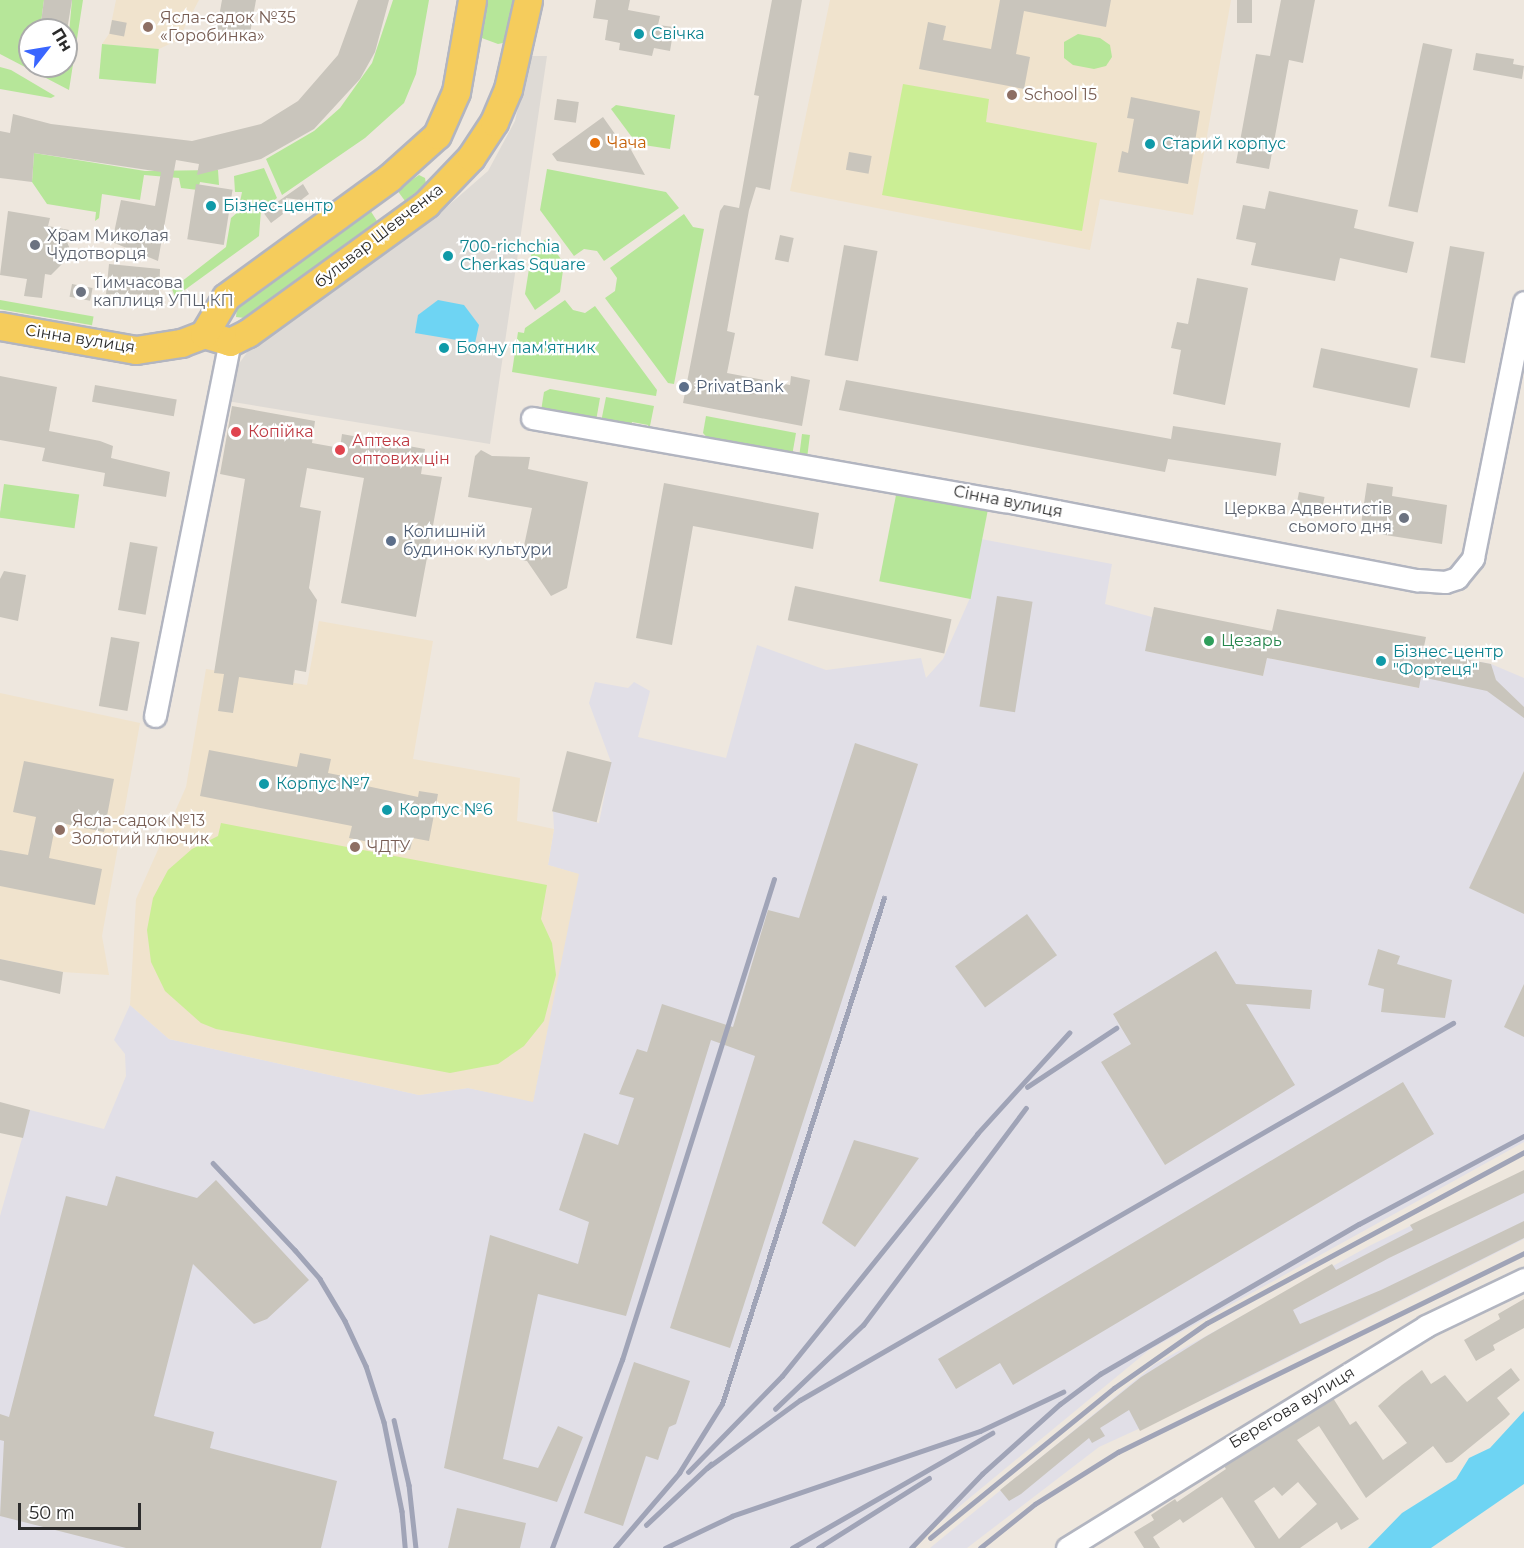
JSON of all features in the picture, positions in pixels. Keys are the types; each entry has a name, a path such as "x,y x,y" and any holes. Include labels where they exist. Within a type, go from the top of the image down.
{"main road":[{"path":"230,342 204,334 226,297 409,163 437,135 451,111 472,0"},
{"name":"бульвар Шевченка","path":"230,342 268,320 426,204 471,157 494,122 513,71 528,0"},
{"path":"451,111 494,122"},
{"name":"Сінна вулиця","path":"0,326 136,350 204,334"}],"street":[{"name":"Сінна вулиця","path":"532,418 1005,501 1417,580 1451,581 1473,558 1524,302"},
{"path":"155,716 230,342"},
{"name":"Берегова вулиця","path":"1067,1548 1426,1326 1524,1279"}],"shaded area":[{"name":"Ясла-садок №35 «Горобинка»","path":"116,0 199,0 178,40 159,49 102,44 109,34"},
{"name":"School 15","path":"830,0 1231,0 1193,215 1100,199 1090,250 790,191"},
{"name":"700-richchia Cherkas Square","path":"529,56 547,56 490,444 227,401 233,372 248,351 441,212 488,171 515,121"},
{"path":"981,539 1112,564 1105,604 1152,617 1146,651 1263,676 1267,658 1418,688 1423,651 1491,664 1524,678 1524,1142 1149,1350 909,1548 0,1548 0,1216 30,1110 104,1129 126,1076 125,1054 114,1040 130,1005 169,1039 419,1095 468,1088 533,1101 578,874 548,865 554,829 553,811 599,823 611,762 589,703 595,682 628,688 634,682 650,691 638,737 726,758 757,645 826,670 921,658 926,678 943,659 970,598"},
{"name":"ЧДТУ","path":"319,621 433,641 413,759 520,778 517,821 554,829 548,865 579,874 533,1102 468,1088 419,1095 169,1039 130,1005 136,899 186,787 206,669 307,685"},
{"name":"Ясла-садок №13 Золотий ключик","path":"0,693 140,723 102,936 109,975 63,972 0,959"},
{"path":"1524,1171 1524,1239 1232,1386 1099,1447 967,1548 930,1548 1155,1364 1371,1245"}],"green space":[{"path":"0,0 44,0 42,18 18,18 18,63 0,54"},
{"path":"72,0 83,0 78,32 78,18 70,18"},
{"path":"393,0 429,0 416,74 404,103 365,138 282,195 266,159 314,131 340,108 372,63"},
{"path":"481,0 518,0 508,42 498,44 479,37"},
{"path":"1078,34 1100,38 1110,45 1112,57 1106,66 1094,69 1073,65 1064,58 1064,42"},
{"path":"102,44 159,49 156,84 99,79"},
{"path":"0,67 11,70 18,74 18,78 25,78 55,96 51,98 0,89"},
{"path":"46,78 71,78 69,90"},
{"path":"903,84 989,99 986,122 1097,143 1082,231 882,195"},
{"path":"616,105 675,115 670,149 637,144 611,109"},
{"path":"34,153 145,171 218,170 219,185 200,182 198,190 181,188 179,178 144,175 140,200 102,194 99,218 95,221 96,212 47,204 32,182"},
{"path":"264,168 277,198 261,210 259,236 175,297 172,289 226,247 231,218 238,212 242,192 235,192 234,176"},
{"path":"547,169 666,192 679,208 604,261 597,251 584,249 574,256 540,210"},
{"path":"419,175 425,178 426,184 405,201 397,190"},
{"path":"370,210 377,221 245,318 236,317 237,307"},
{"path":"684,214 693,227 704,229 674,384 668,383 605,298 615,291 617,278 610,268"},
{"path":"546,239 564,263 560,292 535,310 525,294 532,250"},
{"path":"0,300 94,316 92,325 0,309"},
{"path":"565,300 573,310 585,313 595,306 657,390 656,396 512,372 518,332 524,333 525,328"},
{"path":"550,389 600,398 596,421 541,411 544,392"},
{"path":"606,397 654,406 649,431 648,425 632,422 631,427 601,422"},
{"path":"706,416 796,433 792,456 711,442 703,433"},
{"path":"802,434 810,435 807,458 799,457"},
{"path":"4,484 79,495 75,528 0,518"},
{"path":"897,490 988,508 971,599 879,581"},
{"path":"221,823 547,885 541,919 552,943 556,975 544,1021 524,1046 498,1064 450,1073 216,1029 201,1023 165,991 151,962 147,930 153,898 168,870 192,849 218,836"}],"water":[{"path":"438,300 464,305 479,325 475,343 415,333 418,315"},
{"path":"1524,1411 1524,1484 1431,1548 1368,1548 1402,1513 1456,1479 1469,1458 1490,1448"}],"building":[{"path":"44,0 72,0 69,18 42,18"},
{"path":"222,0 256,0 249,39 216,33"},
{"path":"358,0 389,0 375,52 360,79 314,129 261,159 197,175 199,164 176,160 158,261 112,242 121,200 155,206 161,172 34,153 32,182 0,178 0,131 10,133 13,114 51,124 192,141 261,124 298,101 338,55"},
{"name":"Свічка","path":"596,0 630,0 628,10 660,16 658,25 674,27 670,51 654,48 652,56 619,50 620,43 605,40 608,20 593,18"},
{"path":"772,0 802,0 770,190 756,187 749,210 727,331 735,333 727,373 790,385 791,376 810,380 802,426 683,403 720,211 724,205 739,208 759,96 754,95"},
{"path":"1000,0 1111,0 1106,27 1024,11 1016,54 1030,57 1024,89 919,69 928,22 946,26 943,40 991,49"},
{"path":"1237,0 1252,0 1252,23 1237,23"},
{"path":"1281,0 1315,0 1303,63 1289,60 1269,169 1236,163 1256,54 1270,56"},
{"path":"112,20 127,23 124,37 109,34"},
{"path":"1423,43 1452,49 1418,213 1388,206"},
{"path":"1476,53 1514,59 1513,64 1524,66 1522,79 1473,70"},
{"name":"Старий корпус","path":"1131,97 1200,111 1188,184 1118,172 1122,151 1128,153 1134,119 1127,118"},
{"path":"557,99 579,102 576,123 554,120"},
{"name":"Чача","path":"603,117 627,151 630,148 645,175 557,161 552,154"},
{"path":"849,152 872,156 869,174 846,170"},
{"name":"Бізнес-центр","path":"196,184 233,190 224,245 187,239"},
{"path":"303,184 309,194 301,200 286,198 283,214 271,223 263,212"},
{"path":"1269,191 1358,210 1354,228 1414,242 1407,273 1340,258 1335,281 1251,265 1256,243 1236,239 1243,205 1265,209"},
{"name":"Храм Миколая Чудотворця","path":"8,211 50,218 48,226 69,230 67,242 72,254 51,275 45,274 42,298 24,296 27,279 0,275"},
{"path":"780,235 794,238 788,262 775,259"},
{"path":"844,245 877,251 858,361 825,355"},
{"path":"1450,246 1484,252 1465,363 1430,357"},
{"path":"109,264 160,269 159,295 106,294"},
{"path":"1197,278 1248,288 1225,405 1173,394 1181,350 1171,348 1177,322 1188,324"},
{"name":"Тимчасова каплиця УПЦ КП","path":"72,284 93,288 90,301 70,297"},
{"path":"1321,348 1418,369 1410,408 1313,387"},
{"path":"0,376 57,387 49,431 100,441 113,446 111,458 170,472 166,497 103,486 105,473 42,461 45,448 0,440"},
{"path":"846,380 1171,439 1173,426 1281,443 1276,476 1168,459 1165,472 839,410"},
{"path":"95,385 177,399 174,416 92,402"},
{"path":"232,406 315,421 312,443 340,448 342,434 425,449 421,474 442,477 416,617 341,603 364,478 307,468 300,507 321,511 309,588 317,600 306,672 295,670 293,685 239,677 233,713 218,711 224,674 214,673 245,479 220,474"},
{"path":"481,450 492,456 530,457 528,469 588,482 567,588 551,596 527,561 521,560 532,508 468,497 475,456"},
{"path":"664,483 819,513 813,549 693,526 672,645 636,638"},
{"name":"Церква Адвентистів сьомого дня","path":"1367,483 1393,487 1392,496 1447,505 1442,544 1360,531"},
{"path":"1299,492 1325,497 1321,514 1296,509"},
{"path":"130,542 158,547 146,615 118,610"},
{"path":"4,571 26,575 18,621 0,617 0,579"},
{"path":"795,586 952,619 944,654 788,620"},
{"path":"997,596 1033,602 1015,712 979,707"},
{"name":"Бізнес-центр \"Фортеця\"","path":"1154,607 1272,631 1277,609 1426,637 1423,651 1491,664 1496,680 1524,707 1524,718 1487,691 1421,677 1419,688 1267,658 1263,676 1145,651"},
{"path":"111,637 140,642 127,711 99,706"},
{"path":"855,743 918,764 730,1348 670,1328 755,1056 711,1040 626,1316 538,1294 503,1459 538,1468 558,1426 583,1437 557,1502 444,1468 490,1235 578,1264 589,1222 559,1210 584,1133 618,1145 634,1098 619,1094 637,1049 647,1052 662,1004 733,1027 768,910 799,918"},
{"path":"209,750 297,767 300,753 331,759 328,773 363,780 362,785 418,797 419,791 438,794 429,841 413,838 410,850 349,838 352,826 200,796"},
{"path":"567,751 612,762 597,822 552,811"},
{"path":"24,761 114,779 104,832 56,822 49,858 102,869 95,905 0,886 0,850 28,855 36,817 13,812"},
{"path":"1524,771 1524,914 1469,888"},
{"path":"1027,914 1057,955 985,1008 955,966"},
{"path":"1378,949 1400,956 1397,964 1452,980 1445,1018 1381,1012 1384,989 1368,985"},
{"path":"1216,951 1236,984 1312,990 1310,1009 1246,1004 1295,1085 1165,1165 1101,1062 1131,1044 1113,1014"},
{"path":"0,959 63,972 60,994 0,980"},
{"path":"1524,984 1524,1037 1504,1027"},
{"path":"1403,1082 1434,1134 1013,1385 1000,1363 956,1389 938,1359"},
{"path":"0,1102 30,1110 23,1138 0,1133"},
{"path":"854,1140 919,1158 855,1247 822,1223"},
{"path":"1524,1170 1524,1193 1389,1258 1293,1310 1300,1324 1381,1290 1524,1221 1524,1238 1140,1431 1129,1410 1100,1428 1105,1436 1092,1443 1089,1438 1021,1494 1009,1501 1000,1490 1141,1377 1205,1337 1332,1264 1336,1270 1413,1230 1410,1225"},
{"path":"116,1176 197,1198 216,1180 309,1280 267,1319 254,1324 193,1264 154,1416 214,1432 210,1448 337,1481 321,1548 126,1548 0,1516 4,1441 0,1440 0,1414 9,1417 66,1196 107,1206"},
{"path":"1524,1299 1524,1328 1493,1345 1495,1350 1476,1361 1464,1340 1500,1319 1498,1314"},
{"path":"634,1362 690,1381 676,1424 669,1427 658,1460 646,1456 623,1526 584,1513"},
{"path":"1511,1368 1520,1380 1497,1398 1510,1414 1452,1462 1446,1463 1433,1446 1366,1498 1319,1426 1297,1440 1359,1519 1341,1530 1337,1522 1300,1548 1255,1548 1222,1497 1183,1523 1180,1519 1153,1537 1160,1548 1144,1548 1134,1532 1154,1520 1151,1515 1175,1499 1177,1502 1226,1469 1224,1466 1333,1398 1350,1425 1356,1421 1383,1460 1407,1443 1378,1406 1422,1370 1431,1384 1445,1375 1467,1402","holes":["1298,1482 1317,1504 1279,1539 1254,1501 1274,1487 1282,1496"]},
{"path":"457,1508 526,1523 520,1548 448,1548"}],"railway":[{"path":"552,1548 622,1360 774,879"},
{"path":"615,1548 679,1473 722,1404 884,898"},
{"path":"707,1468 800,1400 1453,1023"},
{"path":"1027,1087 1116,1028"},
{"path":"688,1472 782,1376 977,1134 1069,1033"},
{"path":"775,1409 863,1325 1026,1108"},
{"path":"911,1548 982,1474 1060,1404 1100,1374 1359,1224 1524,1136"},
{"path":"930,1538 1114,1388 1207,1323 1524,1152"},
{"path":"213,1163 320,1279 345,1321 366,1366 384,1422 402,1511 405,1548"},
{"path":"980,1548 1035,1504 1118,1452 1524,1253"},
{"path":"665,1548 732,1516 980,1431 1063,1392"},
{"path":"394,1420 409,1485 416,1548"},
{"path":"792,1548 992,1433"},
{"path":"646,1525 711,1464"},
{"path":"818,1548 929,1478"}],"place":[{"name":"Ясла-садок №35 «Горобинка»","path":"148,27"},
{"name":"Свічка","path":"639,34"},
{"name":"School 15","path":"1012,95"},
{"name":"Чача","path":"595,143"},
{"name":"Старий корпус","path":"1150,144"},
{"name":"Бізнес-центр","path":"211,206"},
{"name":"Храм Миколая Чудотворця","path":"35,245"},
{"name":"700-richchia Cherkas Square","path":"448,256"},
{"name":"Тимчасова каплиця УПЦ КП","path":"81,292"},
{"name":"Бояну пам'ятник","path":"444,348"},
{"name":"PrivatBank","path":"684,387"},
{"name":"Копійка","path":"236,432"},
{"name":"Аптека оптових цін","path":"340,450"},
{"name":"Церква Адвентистів сьомого дня","path":"1404,518"},
{"name":"Колишній будинок культури","path":"391,541"},
{"name":"Цезарь","path":"1209,641"},
{"name":"Бізнес-центр \"Фортеця\"","path":"1381,661"},
{"name":"Корпус №7","path":"264,784"},
{"name":"Корпус №6","path":"387,810"},
{"name":"Ясла-садок №13 Золотий ключик","path":"60,830"},
{"name":"ЧДТУ","path":"355,847"}]}
